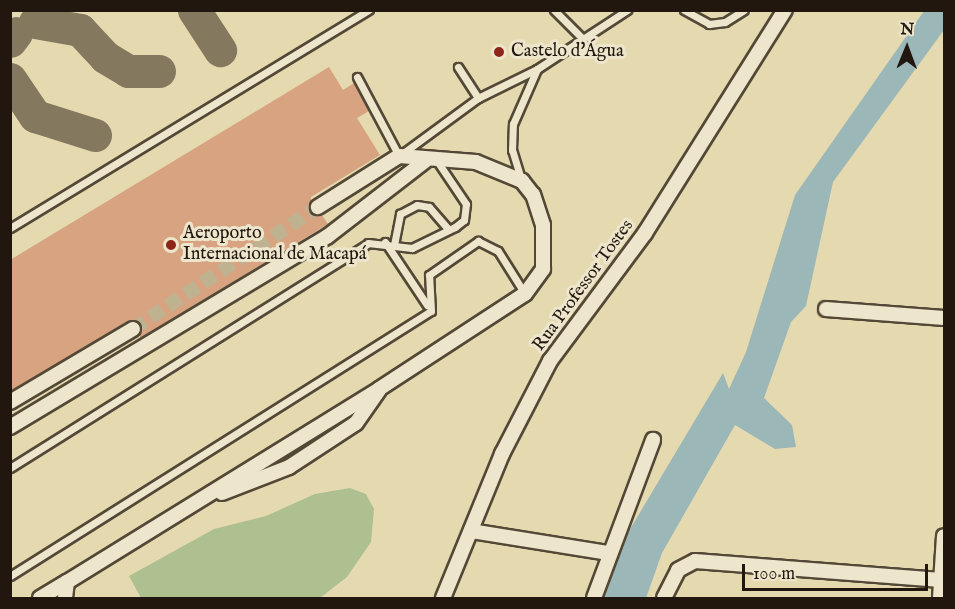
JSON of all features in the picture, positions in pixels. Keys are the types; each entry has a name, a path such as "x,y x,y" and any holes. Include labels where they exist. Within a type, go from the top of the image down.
{"street":[{"name":"Rua Professor Tostes","path":"443,598 471,531 550,361 645,233 785,10"},
{"path":"40,598 211,495 525,294 543,269 544,238 538,208 522,182 476,162 431,161 399,156 318,207"},
{"path":"10,427 328,236 431,161"},
{"path":"826,309 945,318"},
{"path":"10,402 133,328"},
{"path":"594,598 608,553 653,440"},
{"path":"471,531 608,553"},
{"path":"940,598 945,536"},
{"path":"664,598 672,576 695,561 943,579"},
{"path":"65,598 67,582"}],"lane":[{"path":"10,228 369,10"},
{"path":"554,10 583,39"},
{"path":"357,77 399,156 478,98 537,69 627,10"},
{"path":"684,10 709,24 726,22 744,10"},
{"path":"458,67 478,98"},
{"path":"522,182 512,150 513,124 537,69"},
{"path":"10,468 368,243 385,242 412,248 464,220 466,204 431,161"},
{"path":"394,245 400,214 417,205 429,207 449,230"},
{"path":"431,311 429,275 478,241 498,251 525,294"},
{"path":"385,242 431,311"},
{"path":"10,576 431,311"}],"green space":[{"path":"350,488 366,494 374,509 371,542 347,577 320,598 141,598 129,576 214,529 266,516 315,494"}],"water":[{"path":"924,11 944,11 944,30 833,182 806,306 791,322 764,398 792,425 796,447 775,449 735,425 662,553 646,598 600,598 620,546 723,373 729,389 746,352 795,195"}],"building":[{"name":"Aeroporto Internacional de Macapá","path":"329,67 343,90 354,83 369,111 357,118 380,155 311,197 311,212 322,215 328,224 140,339 140,324 129,321 10,391 10,260"}],"taxiway":[{"path":"194,10 220,50"},
{"path":"35,22 80,30 105,57 128,71 159,71"},
{"path":"10,41 16,33"},
{"path":"10,79 35,116 95,135"}],"tunnel":[{"path":"133,329 318,207"}],"place":[{"name":"Castelo d'Água","path":"499,52"},
{"name":"Aeroporto Internacional de Macapá","path":"171,245"}]}
